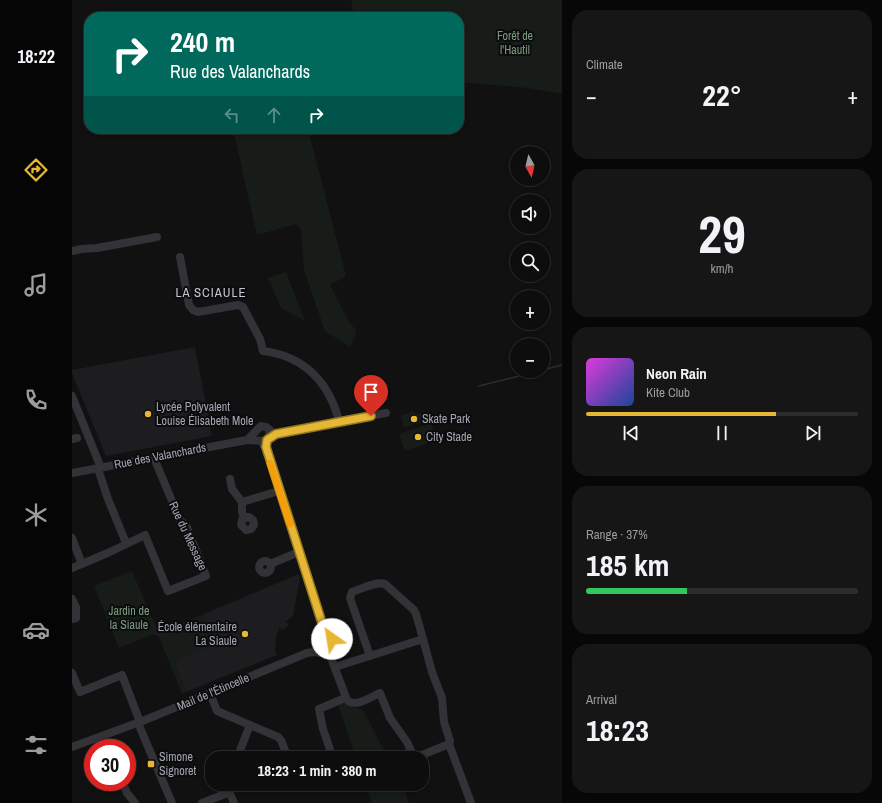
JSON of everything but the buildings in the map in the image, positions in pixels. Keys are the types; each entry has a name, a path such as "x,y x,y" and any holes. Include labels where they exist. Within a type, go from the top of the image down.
{"street":[{"path":"72,251 81,248 97,248 158,237"},
{"path":"180,257 189,305 193,310 198,312 238,305 243,307 260,339 263,351 287,356 302,364 309,370 322,383 330,396 339,421"},
{"path":"72,396 99,468 108,500 126,543 110,552 72,568"},
{"name":"Rue des Valanchards","path":"72,473 247,440 267,438 339,421 386,413"},
{"path":"247,440 258,428 262,426 267,428 266,449 323,626 331,635 332,643 328,650 348,702 357,703 380,693 390,718 407,742 412,752 417,757 449,744"},
{"path":"256,431 256,436 267,438"},
{"name":"Rue du Message","path":"126,543 145,535 168,591 206,576 186,525 180,520 154,458"},
{"path":"230,479 232,489 242,502 242,512 244,518"},
{"path":"242,502 279,491"},
{"path":"72,538 82,564"},
{"path":"270,564 299,552"},
{"path":"370,656 350,598 352,592 375,584 383,583 414,610 416,614 432,672 442,698 444,722 450,741 449,744 469,802"},
{"path":"72,599 76,608 76,618 72,619"},
{"path":"335,667 422,639"},
{"name":"Mail de l'Étincelle","path":"72,747 139,722 307,653 322,653 328,650"},
{"path":"72,673 80,692"},
{"path":"72,695 122,675 139,722 172,803"},
{"path":"210,693 217,711 278,737 281,740 285,751"},
{"path":"331,751 323,728 319,709 346,698"},
{"path":"240,751 250,725"},
{"path":"126,791 134,803"},
{"path":"202,803 230,792 234,803"}],"shaded area":[{"name":"Lycée Polyvalent Louise Élisabeth Mole","path":"195,347 212,436 106,456 72,370"},
{"name":"École élémentaire La Siaule","path":"299,574 300,578 293,616 286,621 289,625 282,630 280,627 276,637 275,650 277,655 186,692 175,665 177,659 217,644 204,614"}],"green space":[{"name":"Forêt de l'Hautil","path":"351,0 562,0 562,94 528,88 464,82 464,12 353,12"},
{"path":"234,134 309,134 346,276 330,285 349,322 356,330 355,337 350,347 325,331 304,270 301,229 296,224 257,235"},
{"path":"286,272 305,321 281,308 268,278"},
{"name":"Skate Park","path":"413,411 417,414 430,412 431,418 404,428 401,416"},
{"name":"City Stade","path":"431,423 437,440 405,451 399,434"},
{"name":"Jardin de la Siaule","path":"132,571 158,632 204,614 217,644 177,660 175,665 186,692 182,694 159,637 154,634 119,648 94,586"},
{"path":"342,703 363,710 384,751 354,751 338,704"},
{"path":"368,791 405,791 409,803 372,803"}],"waterway":[{"path":"550,368 562,365"},
{"path":"479,386 511,378"}],"slow traffic":[{"path":"270,463 290,524"}],"place":[{"name":"Lycée Polyvalent Louise Élisabeth Mole","path":"148,414"},
{"name":"Skate Park","path":"414,419"},
{"name":"City Stade","path":"418,437"},
{"name":"École élémentaire La Siaule","path":"245,634"},
{"name":"Simone Signoret","path":"151,764"}],"district":[{"name":"LA SCIAULE","path":"211,292"}],"route":[{"path":"332,639 331,635 323,626 294,539 266,449 267,440 276,434 371,416"}]}
